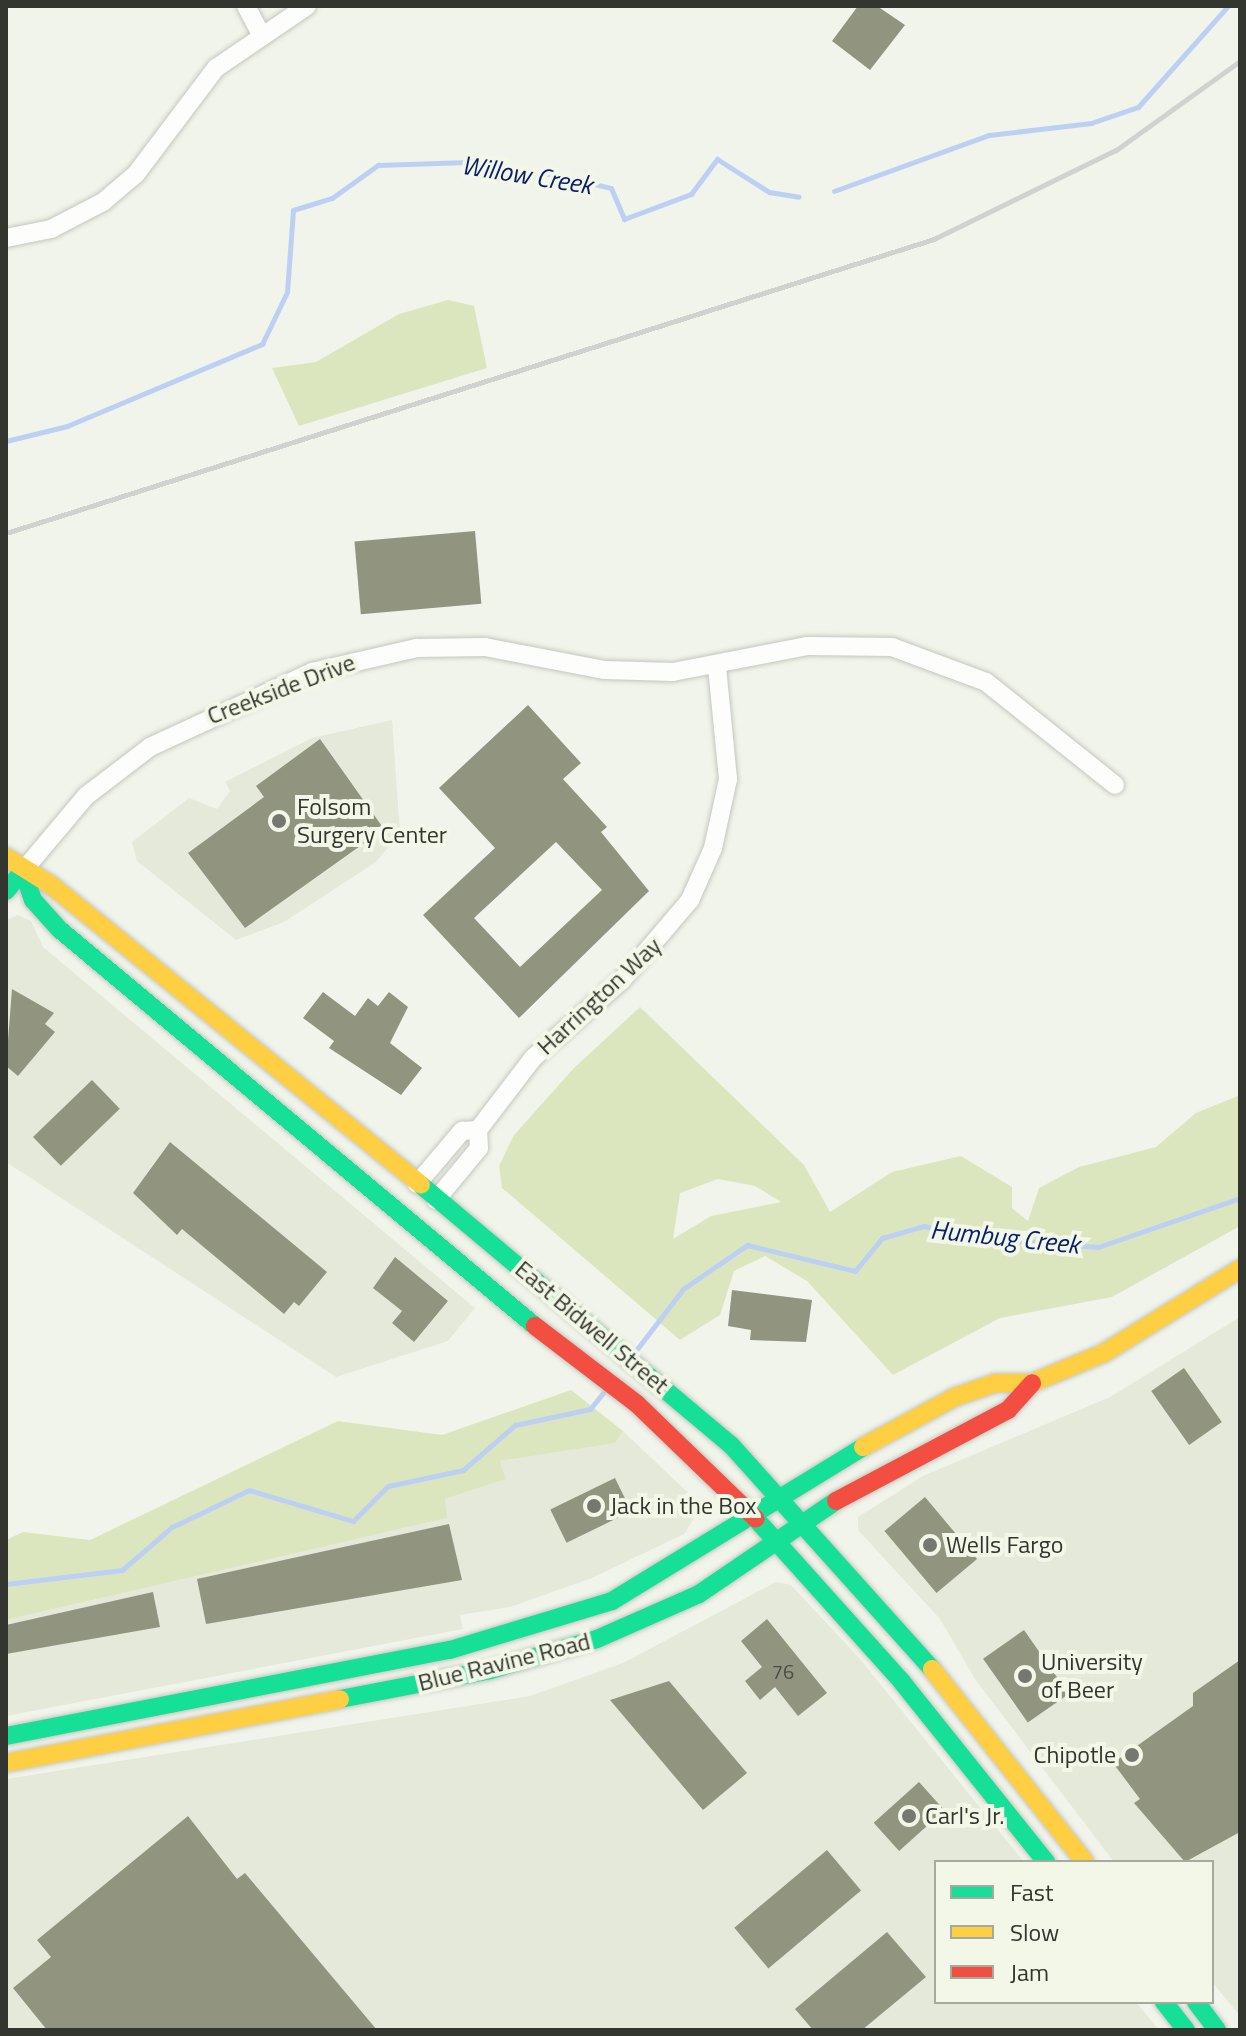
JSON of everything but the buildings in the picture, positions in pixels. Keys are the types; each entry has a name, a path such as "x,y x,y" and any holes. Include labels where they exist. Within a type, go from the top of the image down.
{"main road":[{"name":"East Bidwell Street","path":"6,857 23,871 51,885 607,1336 663,1385 805,1520 1019,1774 1084,1860"},
{"name":"East Bidwell Street","path":"23,871 33,900 59,929 405,1219 637,1404 754,1516 907,1688 1044,1860"},
{"name":"Creekside Drive","path":"6,891 23,871"},
{"path":"252,1091 296,1104 395,1186 436,1200"},
{"path":"405,1219 423,1214 528,1298 607,1336"},
{"name":"Blue Ravine Road","path":"9,1763 419,1683 597,1639 699,1594 805,1520 906,1458 1008,1410 1032,1383 1159,1325 1240,1269"},
{"name":"Blue Ravine Road","path":"6,1736 495,1636 612,1601 955,1397 996,1383 1032,1383"},
{"path":"419,1683 435,1669 475,1661 495,1636"},
{"path":"907,1688 932,1705 999,1781 1019,1774"},
{"path":"9,1763 16,1749 90,1733 113,1715"},
{"path":"1004,1810 1028,1813 1067,1860"},
{"path":"1166,2004 1186,2030"},
{"path":"1198,2004 1217,2030"}],"street":[{"path":"246,6 262,36"},
{"path":"6,238 51,229 103,202 136,174 208,77 307,6"},
{"name":"Creekside Drive","path":"23,871 86,796 150,747 337,663 445,646 633,672 717,667 836,644 934,658 1009,698 1115,785"},
{"name":"Harrington Way","path":"436,1200 479,1148 478,1130 533,1058 665,935 703,875 728,779 717,667"},
{"name":"Harrington Way","path":"417,1184 462,1131 478,1130"}],"shaded area":[{"name":"Folsom Surgery Center","path":"392,720 400,833 376,862 284,922 236,940 137,861 132,842 189,798 217,809 230,791 225,782 312,738"},
{"path":"18,915 31,921 43,947 475,1308 448,1341 336,1377 6,1162 6,920"},
{"path":"1240,1317 1240,2016 1214,1984 1214,1860 1112,1860 975,1679 940,1619 858,1530 858,1517 923,1476 1110,1397"},
{"path":"623,1431 702,1506 684,1534 592,1578 510,1607 460,1615 463,1629 6,1716 6,1620 446,1518 445,1499 505,1479 499,1461 614,1443"},
{"path":"776,1582 791,1585 860,1659 1022,1860 934,1860 934,2004 1138,2004 1159,2030 6,2030 6,1779 530,1696 623,1663"}],"green space":[{"path":"448,300 474,306 487,368 299,426 272,368 316,362 399,314"},
{"path":"640,1007 804,1165 830,1212 892,1172 961,1156 1012,1187 1012,1208 1028,1221 1039,1188 1079,1167 1156,1147 1196,1113 1240,1095 1240,1226 1112,1297 1000,1318 893,1375 807,1281 765,1256 734,1271 720,1315 680,1340 502,1188 499,1166 514,1135 574,1068","holes":["718,1179 755,1186 781,1202 711,1216 673,1239 680,1193"]},
{"path":"571,1390 623,1431 615,1443 500,1461 506,1479 445,1499 447,1518 6,1620 6,1540 23,1532 90,1540 338,1421 442,1435"}],"waterway":[{"name":"Willow Creek","path":"834,191 989,135 1091,123 1138,107 1228,6"},
{"name":"Willow Creek","path":"6,441 67,426 262,344 287,292 293,210 332,198 378,165 468,162 555,175 611,188 624,219 691,194 717,159 769,192 799,197"},
{"name":"Humbug Creek","path":"637,1349 683,1289 747,1245 855,1271 882,1238 924,1226 967,1237 1098,1247 1240,1198"},
{"name":"Humbug Creek","path":"6,1584 122,1570 172,1527 249,1490 353,1521 388,1486 463,1470 515,1425 590,1409 604,1392"}],"railway":[{"path":"6,533 934,239 1116,150 1240,61"}],"traffic: fast":[{"path":"6,891 23,871"},
{"path":"23,871 33,900 59,929 535,1326"},
{"path":"421,1185 731,1445 932,1669"},
{"path":"6,1736 450,1650 612,1601 863,1447"},
{"path":"340,1699 490,1670 597,1639 699,1594 836,1501"},
{"path":"756,1519 902,1682 1044,1860"},
{"path":"1166,2004 1186,2030"},
{"path":"1198,2004 1217,2030"}],"traffic: slow":[{"path":"6,857 51,885 421,1185"},
{"path":"863,1447 955,1397 996,1383 1032,1383 1104,1353 1240,1269"},
{"path":"932,1669 1083,1860"},
{"path":"6,1763 340,1699"}],"traffic: jam":[{"path":"535,1326 637,1404 756,1519"},
{"path":"836,1501 1008,1410 1032,1383"}],"place":[{"name":"Folsom Surgery Center","path":"279,821"},
{"name":"Jack in the Box","path":"594,1506"},
{"name":"Wells Fargo","path":"930,1545"},
{"name":"University of Beer","path":"1025,1676"},
{"name":"Chipotle","path":"1132,1755"},
{"name":"Carl's Jr.","path":"909,1816"}]}
